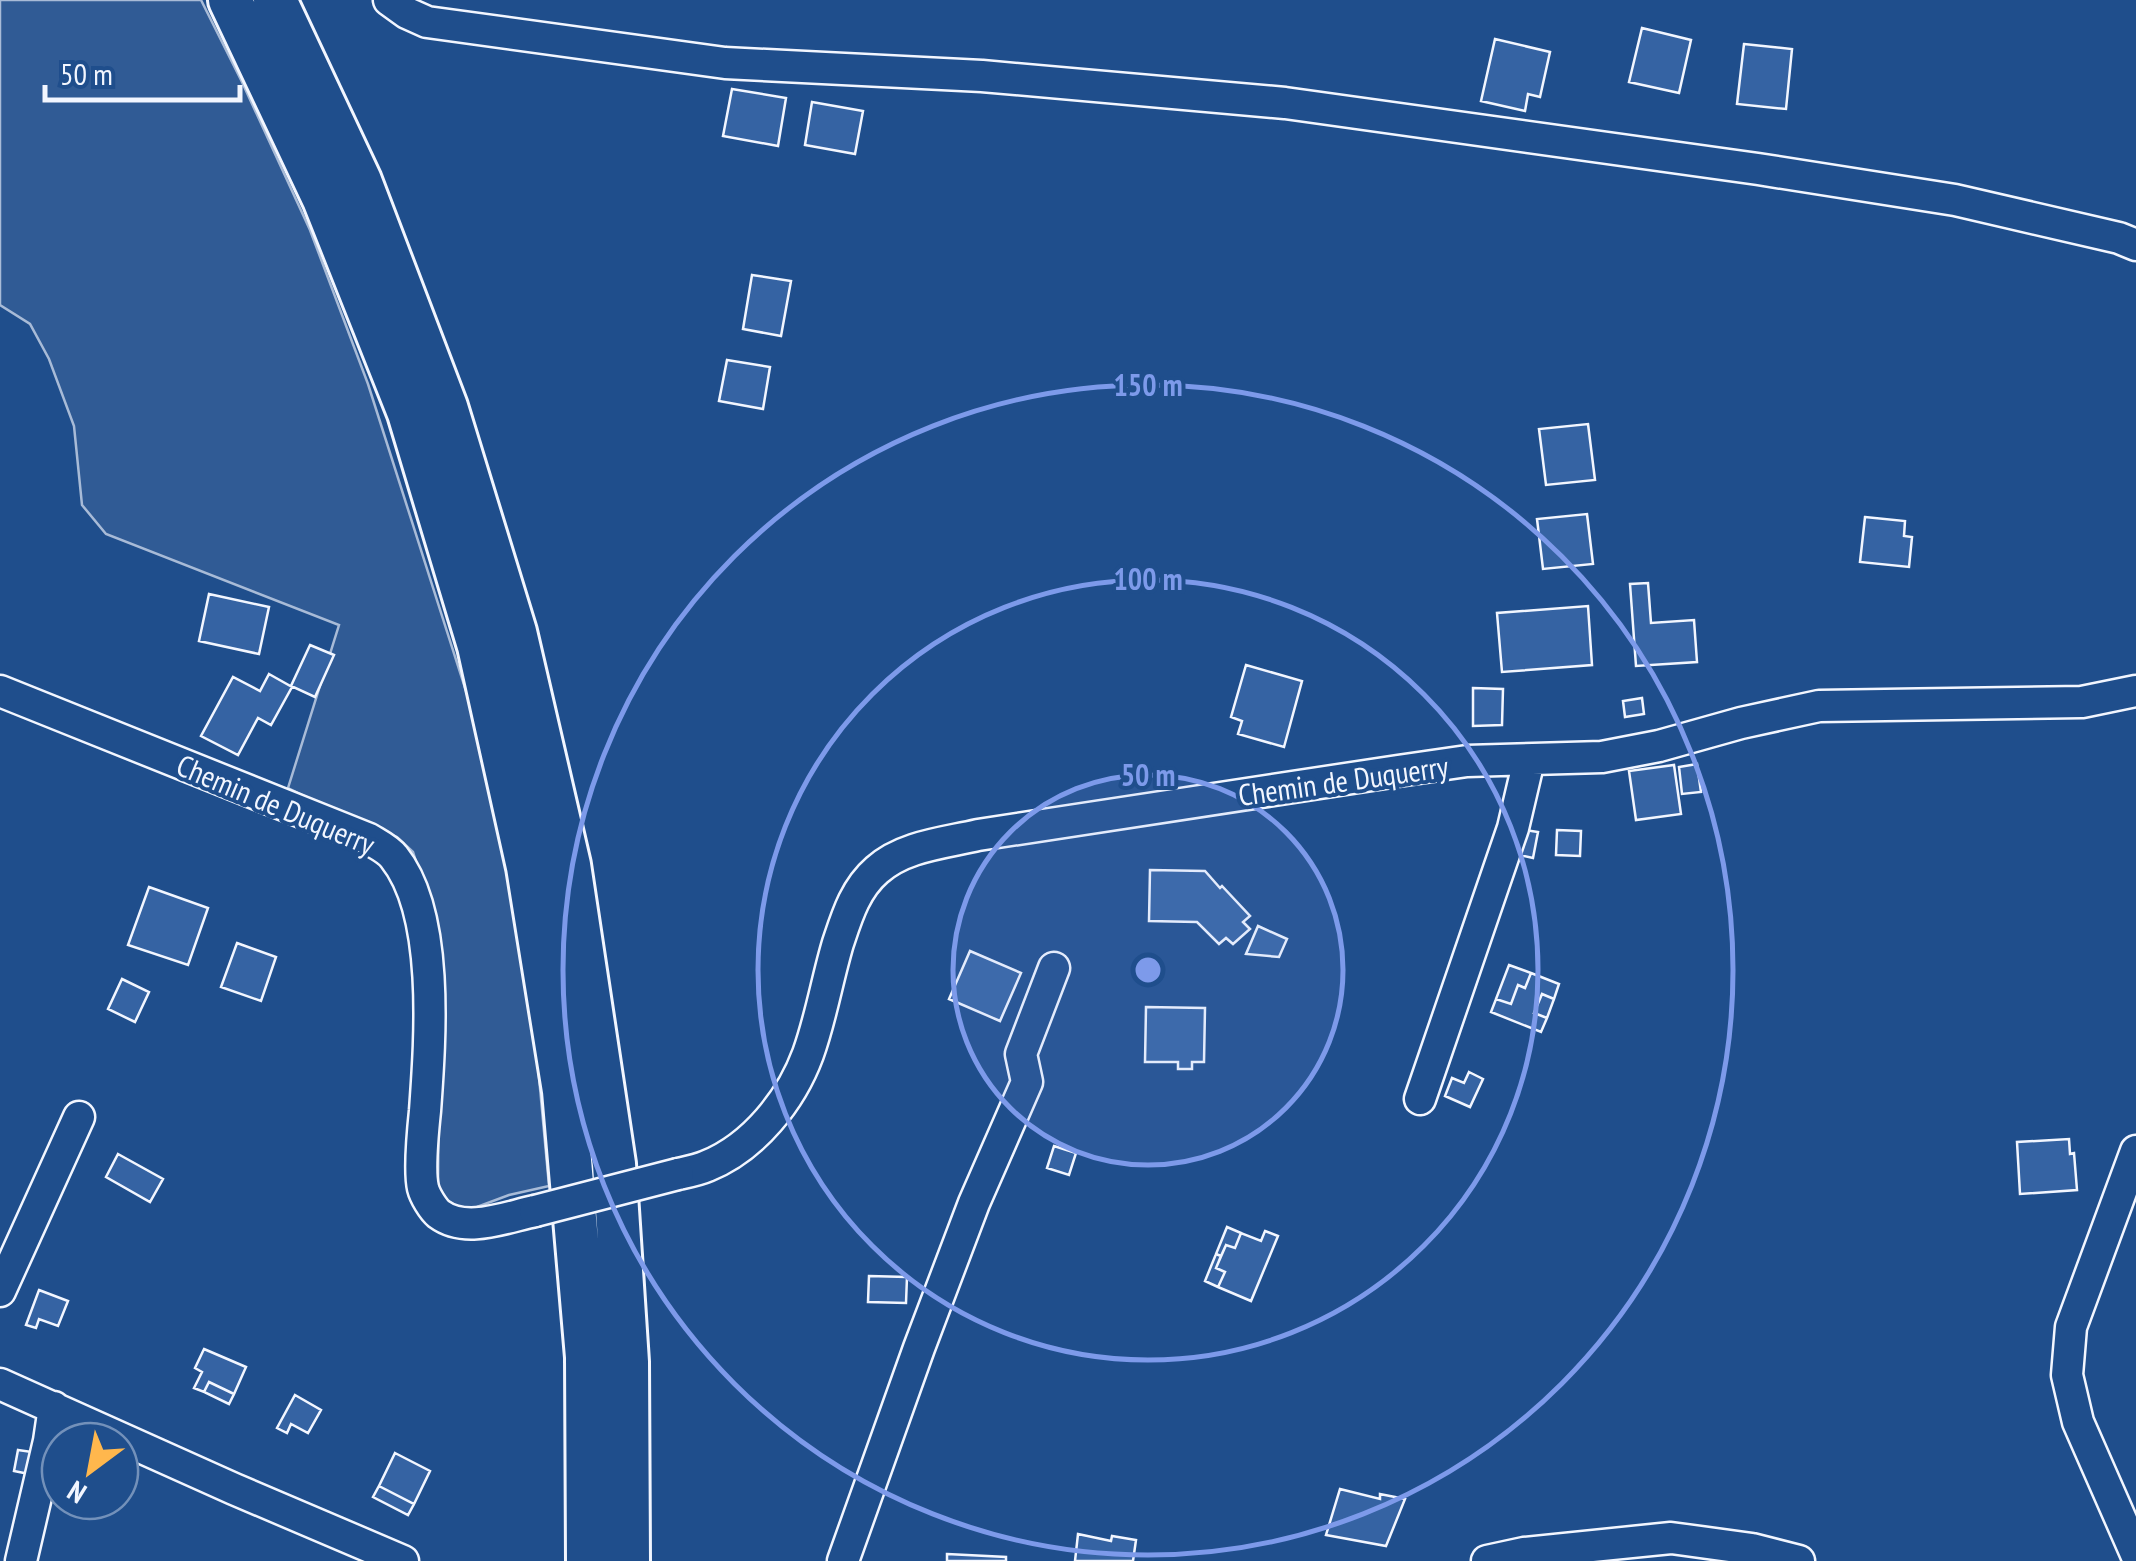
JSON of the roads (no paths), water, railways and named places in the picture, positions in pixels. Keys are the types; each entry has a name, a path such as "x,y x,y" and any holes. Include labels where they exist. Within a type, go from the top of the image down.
{"highway":[{"path":"230,0 324,199 409,413 479,646 528,868 564,1091 586,1357 588,1561"},
{"path":"275,0 360,181 446,407 515,632 569,866 614,1164 627,1362 628,1561"}],"street":[{"path":"389,0 427,22 725,62 982,76 1285,103 1758,169 1955,200 2136,245"},
{"name":"Chemin de Duquerry","path":"0,691 369,839 392,854 410,884 426,944 430,1036 423,1190 436,1212 470,1224 536,1211 710,1165 762,1128 794,1085 808,1054 847,915 861,886 895,857 913,850 978,835 1468,761 1602,757 1819,706 2082,702 2136,692"},
{"path":"1420,1099 1512,828 1529,760"},
{"path":"843,1561 960,1240 1027,1082 1021,1054 1054,968"},
{"path":"0,1292 80,1117"},
{"path":"2136,1151 2072,1327 2067,1375 2078,1422 2136,1554"},
{"path":"0,1384 403,1561"},
{"path":"21,1561 54,1408"},
{"path":"1487,1561 1524,1553 1671,1538 1752,1549 1799,1561"}]}
